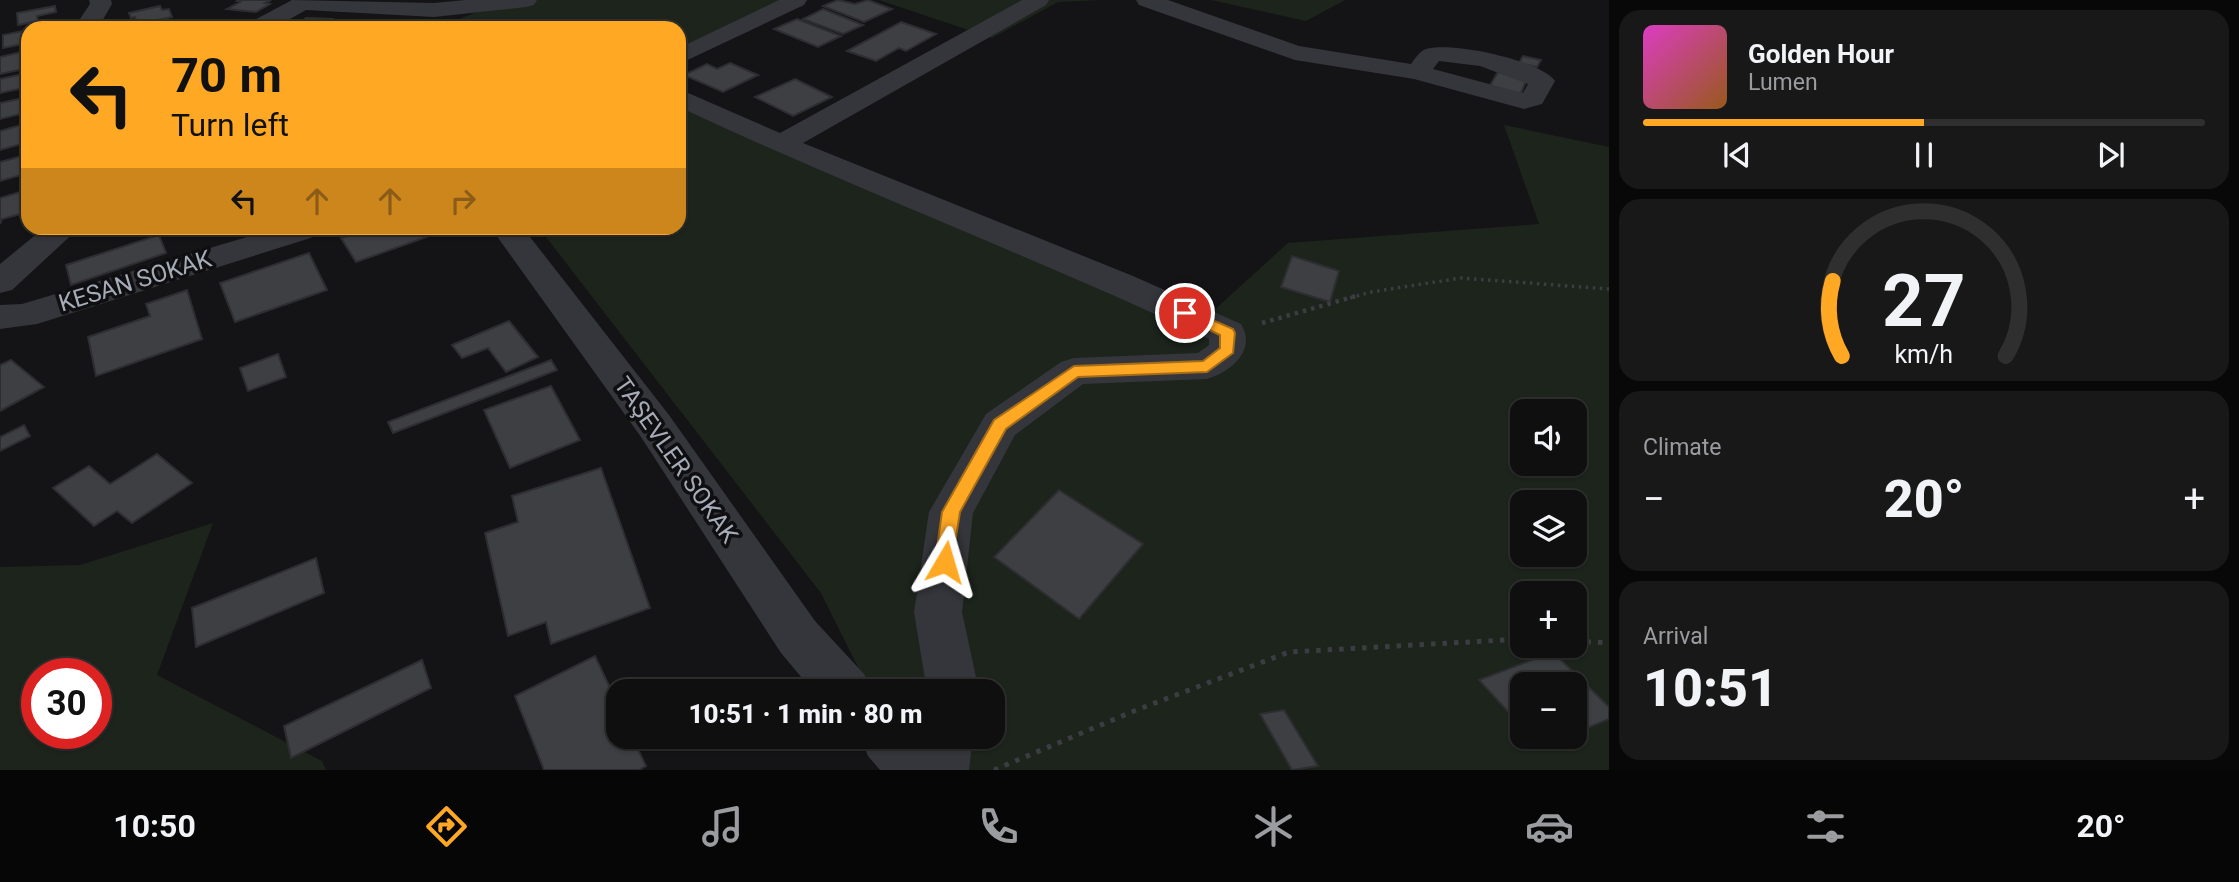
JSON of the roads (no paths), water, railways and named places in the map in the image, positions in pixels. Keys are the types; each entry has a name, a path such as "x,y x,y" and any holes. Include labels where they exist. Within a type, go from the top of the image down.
{"street":[{"path":"90,21 101,4 100,0"},
{"path":"269,21 304,1 434,10 472,16 526,0"},
{"path":"686,54 796,0"},
{"path":"781,144 1038,0"},
{"path":"1147,0 1295,53 1416,72"},
{"path":"686,102 1121,284 1228,333 1227,350 1207,366 1074,371 1000,425 951,512 938,612 951,679"},
{"path":"0,282 55,235"},
{"name":"KESAN SOKAK","path":"0,317 24,316 286,235"},
{"name":"TAŞEVLER SOKAK","path":"511,235 655,426 798,636 836,679"},
{"path":"898,749 916,770"},
{"path":"941,770 944,749"}]}
